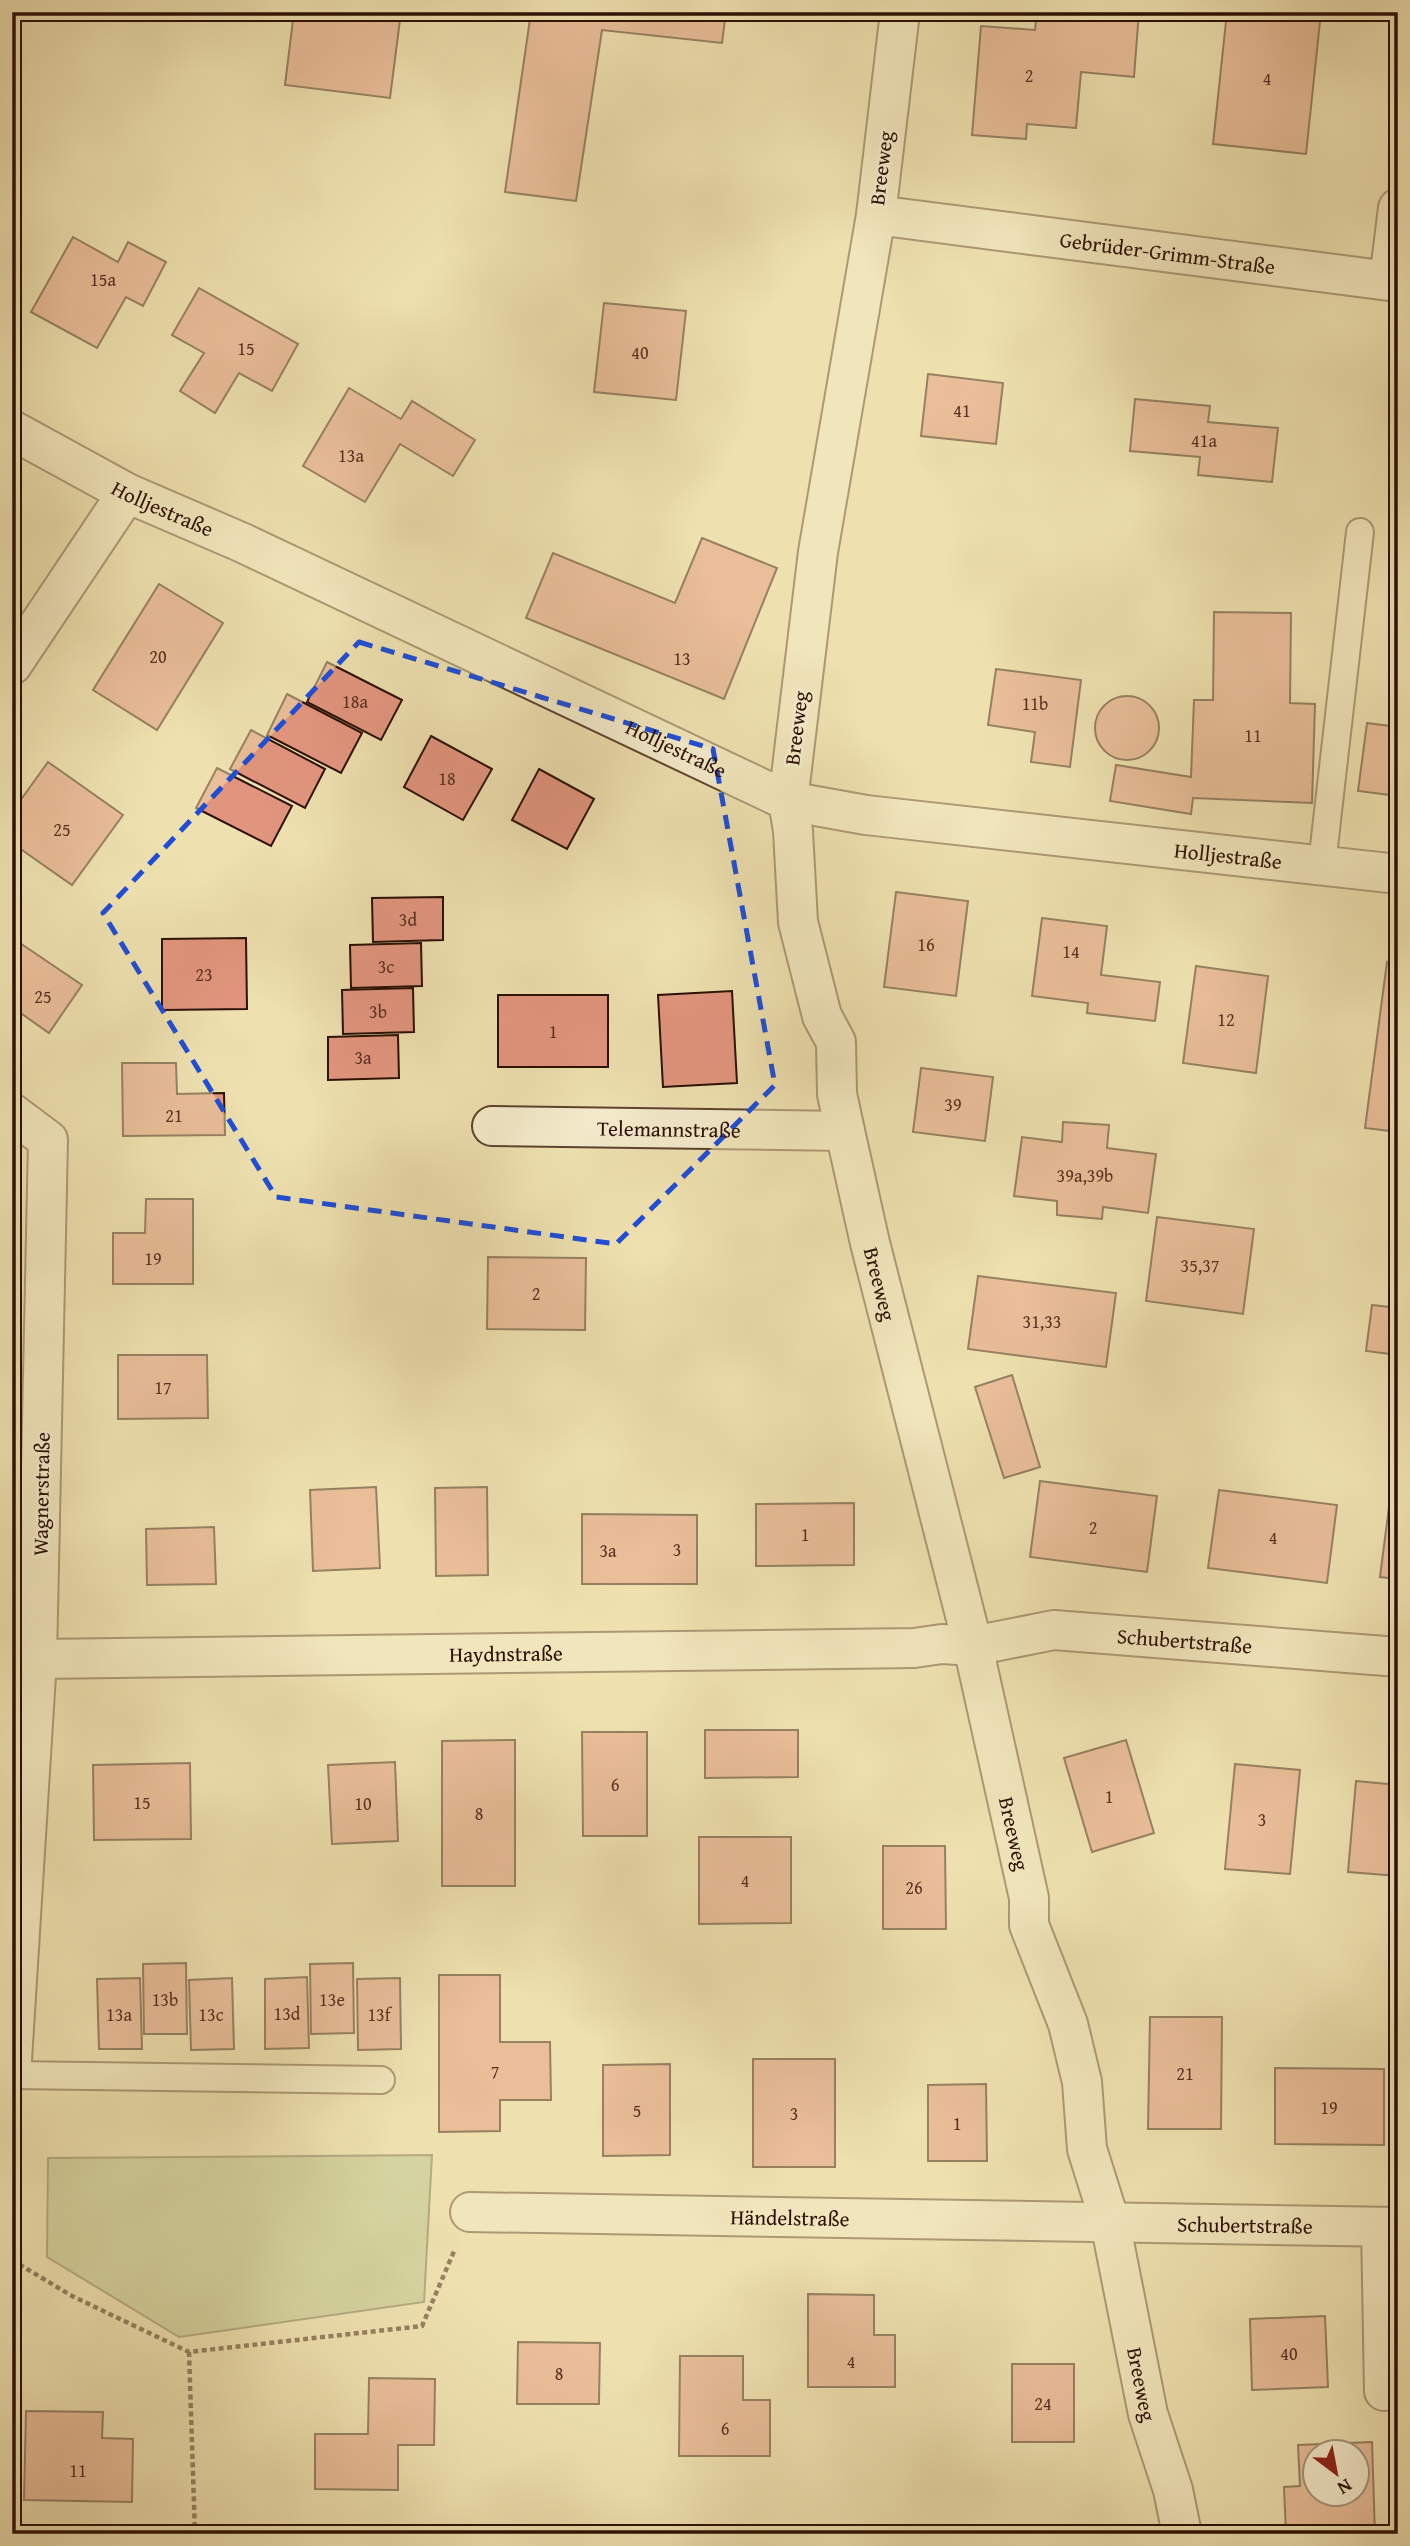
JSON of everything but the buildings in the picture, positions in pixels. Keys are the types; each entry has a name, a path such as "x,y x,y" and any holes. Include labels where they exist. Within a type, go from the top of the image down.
{"street":[{"name":"Breeweg","path":"900,12 876,215 818,552 788,801 793,831 798,922 822,1016 836,1042 837,1094 845,1131 973,1646 1029,1898 1029,1925 1068,2024 1083,2082 1087,2149 1110,2222 1148,2414 1172,2490 1182,2534"},
{"name":"Gebrüder-Grimm-Straße","path":"876,215 1389,281 1398,208"},
{"name":"Holljestraße","path":"12,430 127,493 243,543 788,801 866,815 1398,874"},
{"path":"12,666 127,493"},
{"name":"Wagnerstraße","path":"12,1113 48,1140 37,1659 12,2060"},
{"name":"Telemannstraße","path":"492,1126 845,1131"},
{"name":"Schubertstraße","path":"973,1646 1054,1630 1398,1657"},
{"name":"Haydnstraße","path":"37,1659 914,1648 942,1644 973,1646"},
{"name":"Händelstraße","path":"470,2212 1110,2222"},
{"name":"Schubertstraße","path":"1110,2222 1390,2227 1384,2391"}],"lane":[{"path":"1322,864 1360,532"},
{"path":"12,2075 381,2080"}],"path":[{"path":"12,2260 72,2295 189,2352 422,2326 470,2212"},
{"path":"189,2352 195,2534"}],"highlighted area":[{"path":"359,642 713,749 775,1085 616,1244 276,1197 103,913"}],"green space":[{"path":"432,2155 424,2302 179,2337 47,2257 48,2158"}]}
